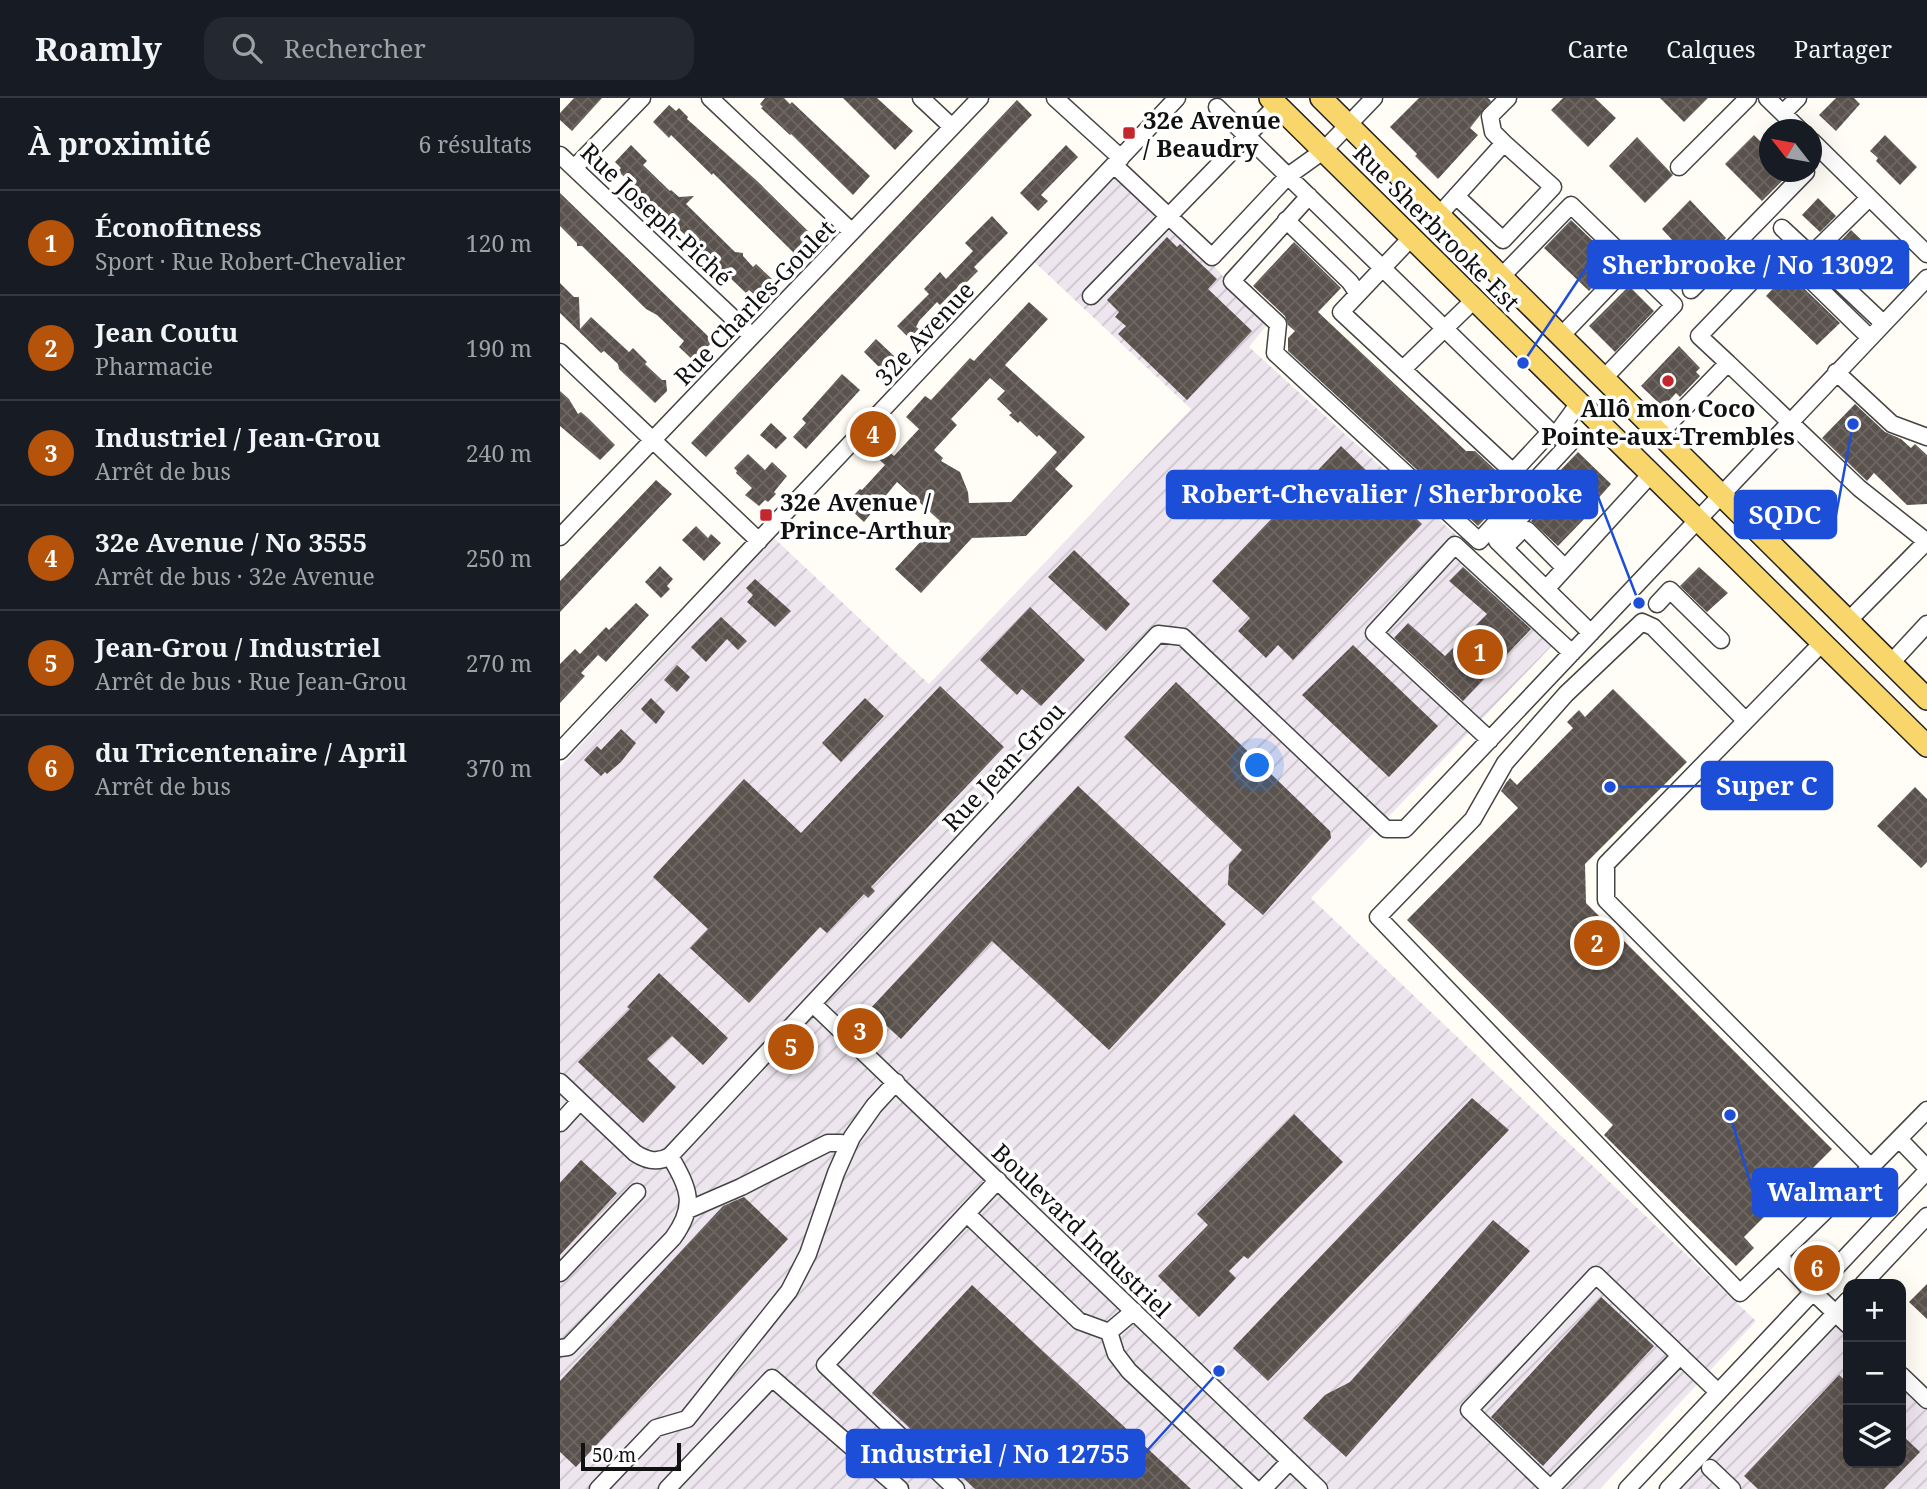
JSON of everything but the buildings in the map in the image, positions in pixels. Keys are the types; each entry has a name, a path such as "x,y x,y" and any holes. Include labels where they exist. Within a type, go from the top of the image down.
{"main road":[{"name":"Rue Sherbrooke Est","path":"1321,98 1926,696"},
{"name":"Rue Sherbrooke Est","path":"1273,101 1927,746"},
{"path":"1474,300 1501,277"},
{"path":"1579,403 1604,378"},
{"path":"1822,643 1854,627"}],"street":[{"path":"575,168 642,98"},
{"path":"710,98 852,232"},
{"path":"921,98 952,127"},
{"name":"Rue Charles-Goulet","path":"560,537 980,98"},
{"path":"1055,98 1168,216 1212,257 1288,176 1323,151 1367,100"},
{"name":"32e Avenue","path":"560,751 1177,98"},
{"path":"1456,196 1503,240 1553,187 1493,132 1490,117 1508,98"},
{"path":"1679,167 1748,98"},
{"path":"1767,98 1789,119"},
{"path":"1783,113 1797,98"},
{"path":"1091,296 1247,135 1273,101"},
{"path":"1217,107 1247,135 1444,328 1570,443 1479,541 1275,353 1278,324 1232,281 1309,196"},
{"path":"1439,215 1504,143"},
{"path":"1824,153 1927,254"},
{"name":"Rue Joseph-Piché","path":"560,155 752,336"},
{"path":"1691,290 1796,182"},
{"path":"1811,255 1869,198"},
{"path":"1501,277 1571,205 1674,305 1604,378"},
{"path":"1286,220 1350,282 1358,294"},
{"path":"1782,228 1883,323"},
{"path":"1411,238 1342,312 1513,472 1555,432 1579,403"},
{"path":"1854,627 1927,541 1859,488 1699,336 1781,251 1870,337"},
{"path":"1561,336 1631,264"},
{"path":"1572,653 1455,545 1374,633 1490,740 1927,278"},
{"path":"1403,369 1474,300"},
{"path":"560,352 758,541"},
{"path":"1660,433 1728,363"},
{"path":"1836,372 1892,424 1927,437"},
{"path":"1546,589 1651,474"},
{"path":"1538,499 1497,541 1591,634"},
{"path":"1504,549 1522,530 1527,530 1565,568"},
{"path":"1657,604 1670,590 1721,640"},
{"path":"1745,720 1661,634 1642,622 1566,694 1505,763 1473,819 1378,917 1740,1293 1927,1110"},
{"path":"1891,663 1927,624"},
{"name":"Rue Jean-Grou","path":"663,1158 813,1004 1158,634 1183,637 1386,829 1405,829 1490,740"},
{"path":"1822,643 1606,864 1606,900 1871,1167"},
{"name":"Boulevard Industriel","path":"813,1004 1320,1489"},
{"path":"560,1082 635,1153 642,1158 663,1158 684,1183 688,1210 673,1238 568,1347 560,1348"},
{"path":"598,1489 656,1428 687,1419 789,1291 808,1254 848,1145 862,1121 896,1082"},
{"path":"560,1123 580,1101"},
{"path":"1627,1489 1927,1169 1899,1139"},
{"path":"688,1210 828,1143 848,1145"},
{"path":"956,1489 825,1365 998,1180"},
{"path":"560,1273 636,1192"},
{"path":"967,1214 1079,1321 1109,1332"},
{"path":"1868,1279 1927,1216"},
{"path":"1779,1255 1843,1320"},
{"path":"1680,1356 1551,1489 1469,1410 1596,1275 1680,1356 1717,1392"},
{"path":"1668,1489 1843,1305"},
{"path":"1109,1332 1134,1311"},
{"path":"1109,1332 1116,1354 1129,1371 1255,1489"},
{"path":"667,1489 772,1378 900,1489"},
{"path":"1906,1380 1927,1400"},
{"path":"1264,1489 1290,1461"},
{"path":"1710,1468 1732,1489"}],"shaded area":[{"path":"1121,158 1266,326 1249,347 1564,633 1311,898 1756,1321 1600,1489 560,1489 560,767 774,538 929,684 1191,409 1028,256"},
{"path":"1836,1313 1843,1320 1843,1468 1906,1468 1906,1380 1927,1400 1927,1489 1668,1489"}],"place":[{"name":"32e Avenue / Beaudry","path":"1129,133"},
{"name":"Sherbrooke / No 13092","path":"1523,363"},
{"name":"Allô mon Coco Pointe-aux-Trembles","path":"1668,381"},
{"name":"SQDC","path":"1853,424"},
{"name":"32e Avenue / No 3555","path":"873,434"},
{"name":"32e Avenue / Prince-Arthur","path":"766,515"},
{"name":"Robert-Chevalier / Sherbrooke","path":"1639,603"},
{"name":"Éconofitness","path":"1480,652"},
{"name":"Super C","path":"1610,787"},
{"name":"Jean Coutu","path":"1597,943"},
{"name":"Industriel / Jean-Grou","path":"860,1031"},
{"name":"Jean-Grou / Industriel","path":"791,1047"},
{"name":"Walmart","path":"1730,1115"},
{"name":"du Tricentenaire / April","path":"1817,1268"},
{"name":"Industriel / No 12755","path":"1219,1371"}]}
